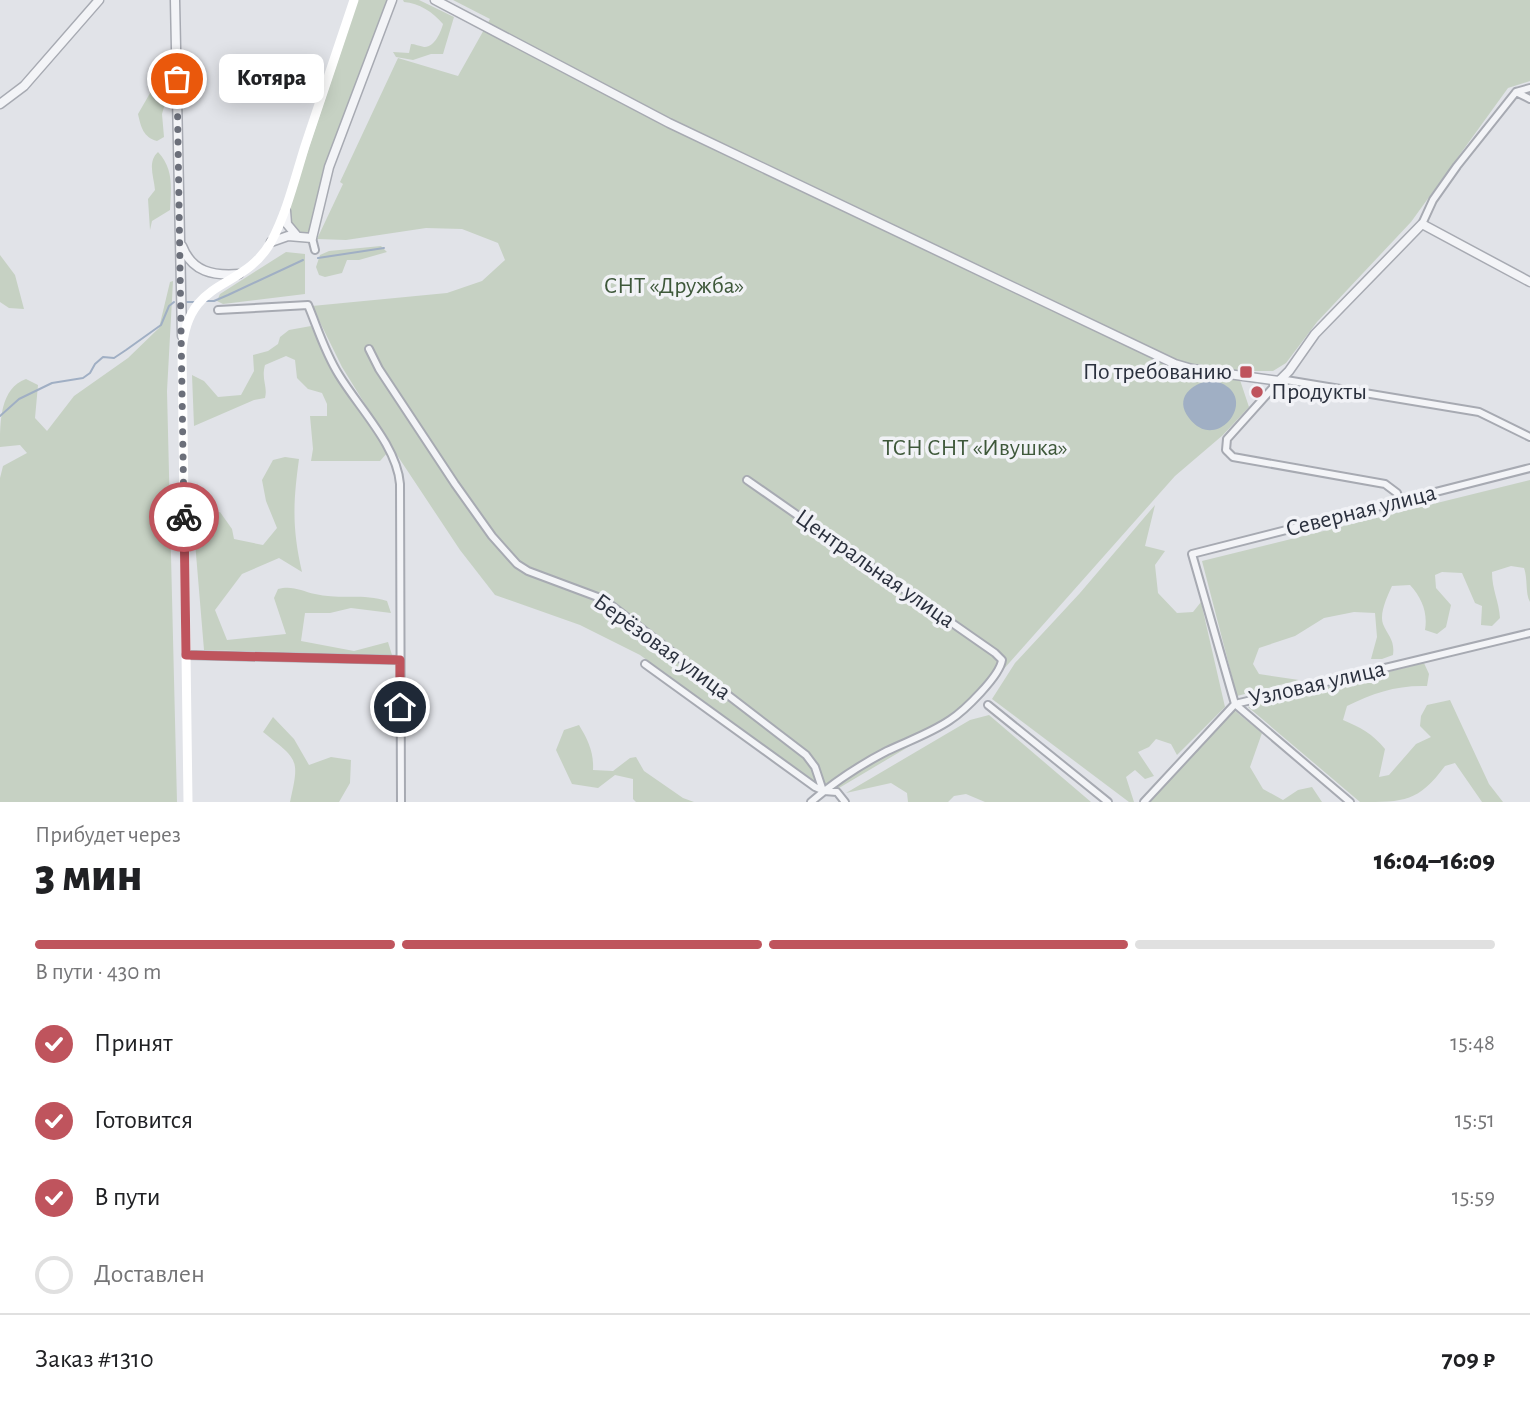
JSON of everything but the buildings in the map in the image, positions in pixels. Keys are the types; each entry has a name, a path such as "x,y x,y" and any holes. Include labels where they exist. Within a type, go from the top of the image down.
{"main road":[{"path":"188,802 182,349 187,322 197,303 257,259 270,242 285,207 354,0"}],"street":[{"path":"0,104 24,86 99,0"},
{"path":"175,0 182,349"},
{"path":"315,250 312,238 329,166 392,0"},
{"path":"436,0 669,123 1175,364 1192,369 1312,383 1479,412 1530,437"},
{"path":"1401,501 1397,493 1385,484 1229,455 1226,444 1231,433 1289,371 1315,334 1422,224 1433,200 1457,166 1516,92 1530,88"},
{"path":"1516,92 1530,99"},
{"path":"285,207 287,224 297,236"},
{"path":"1422,224 1530,282"},
{"path":"270,242 284,236 312,238"},
{"path":"180,239 186,256 198,269 219,274 239,274"},
{"path":"218,310 307,305 338,374 396,462 400,484 401,802"},
{"name":"Берёзовая улица","path":"369,349 379,369 455,484 492,536 517,565 603,599 806,755 815,767 823,790"},
{"name":"Северная улица","path":"1235,704 1192,554 1530,468"},
{"name":"Центральная улица","path":"747,480 1002,660 997,674 950,721 884,753 823,790"},
{"name":"Узловая улица","path":"1144,802 1235,704 1530,633"},
{"path":"186,655 400,660"},
{"path":"645,664 823,790 837,792 845,802"},
{"path":"1235,704 1350,802"},
{"path":"988,705 1108,802"},
{"path":"811,802 823,790"}],"green space":[{"path":"358,0 390,0 360,77 312,235 292,226 289,208"},
{"path":"403,0 419,0 454,17 443,54 431,54 413,60 396,57 393,52 409,53 411,44 424,47 431,45 443,24 425,9"},
{"path":"453,0 1530,0 1530,81 1508,88 1411,222 1317,322 1286,363 1273,371 1237,371 1249,407 1223,435 1175,476 970,707 952,721 839,788 826,783 815,783 640,655 580,625 495,595 460,550 389,443 342,367 312,306 447,293 482,281 505,260 498,243 462,229 426,228 346,240 317,239 343,184 340,182 398,58 458,76 490,19"},
{"path":"162,65 166,100 162,114 164,137 157,141 146,134 138,114 153,88 156,68"},
{"path":"158,152 169,172 170,210 152,221 150,230 148,199 155,190 152,165"},
{"path":"381,246 387,252 359,260 347,260 342,273 325,277 319,275 316,267 320,255 329,251"},
{"path":"286,252 305,254 305,294 223,304 217,301 220,294"},
{"path":"0,255 15,275 24,309 9,308 0,302"},
{"path":"173,281 167,391 177,802 0,802 0,478 3,466 27,453 20,445 0,447 3,407 17,383 26,379 38,385 35,418 47,431 74,396 128,358 159,328 170,282"},
{"path":"311,326 347,391 388,452 380,461 311,461 313,449 310,416 327,416 327,404 322,393 308,389 297,378 295,360 286,356 265,365 265,398 254,400 194,426 192,375 204,381 218,397 241,395 254,371 253,355 268,351 278,344 280,337 289,330"},
{"path":"285,457 299,459 295,516 296,542 302,572 279,558 242,574 215,610 227,640 286,634 274,598 278,589 292,588 324,596 369,597 387,601 391,613 351,608 330,613 305,613 301,641 354,651 388,642 392,655 204,650 193,518 220,512 232,529 234,539 263,545 277,528 266,501 262,480 273,460"},
{"path":"1530,480 1530,602 1524,568 1511,566 1492,572 1500,618 1492,626 1481,625 1482,606 1475,603 1462,573 1442,572 1435,575 1436,588 1451,605 1446,627 1437,634 1425,630 1423,606 1410,585 1392,586 1382,620 1392,642 1393,655 1371,659 1377,637 1375,613 1354,612 1324,618 1295,636 1259,648 1253,664 1259,674 1299,680 1237,696 1202,561"},
{"path":"1155,505 1145,546 1165,551 1155,565 1158,593 1177,613 1193,612 1201,602 1225,707 1177,755 1171,744 1156,739 1149,747 1138,752 1154,776 1145,779 1135,770 1126,777 1134,802 1129,802 992,699 1015,663 1080,593"},
{"path":"1424,663 1429,674 1427,686 1395,688 1366,697 1347,706 1343,720 1366,732 1385,749 1379,777 1389,775 1416,744 1431,737 1420,726 1421,716 1427,705 1450,700 1489,784 1503,802 1482,802 1455,763 1445,766 1427,787 1409,798 1360,802 1248,707"},
{"path":"1234,710 1262,733 1250,767 1263,789 1283,800 1298,790 1312,787 1322,802 1149,802"},
{"path":"989,715 1091,802 985,802 966,794 954,796 948,802 908,802 907,793 891,783 846,793 970,720"},
{"path":"273,717 294,739 309,765 331,757 351,760 350,783 339,802 290,802 295,776 293,761 290,755 263,732"},
{"path":"579,725 590,746 593,770 613,771 630,758 636,757 644,771 683,798 694,802 636,802 633,799 633,779 615,775 598,788 572,784 556,750 564,730"}],"water":[{"path":"1211,380 1227,386 1235,396 1236,407 1232,418 1223,426 1212,430 1201,428 1189,418 1183,404 1191,389"}],"waterway":[{"path":"318,258 384,248"},
{"path":"205,301 214,301 303,260"},
{"path":"0,416 19,399 52,383 83,378 103,357 114,358 161,325 169,306 174,302"},
{"path":"187,302 196,302"}],"way so far":[{"path":"177,79 184,517"}],"place":[{"name":"Котяра","path":"177,79"},
{"name":"По требованию","path":"1246,372"},
{"name":"Продукты","path":"1257,392"}],"route":[{"path":"184,517 186,655 400,660 400,707"}],"park label":[{"name":"СНТ «Дружба»","path":"674,286"},
{"name":"ТСН СНТ «Ивушка»","path":"975,448"}]}
